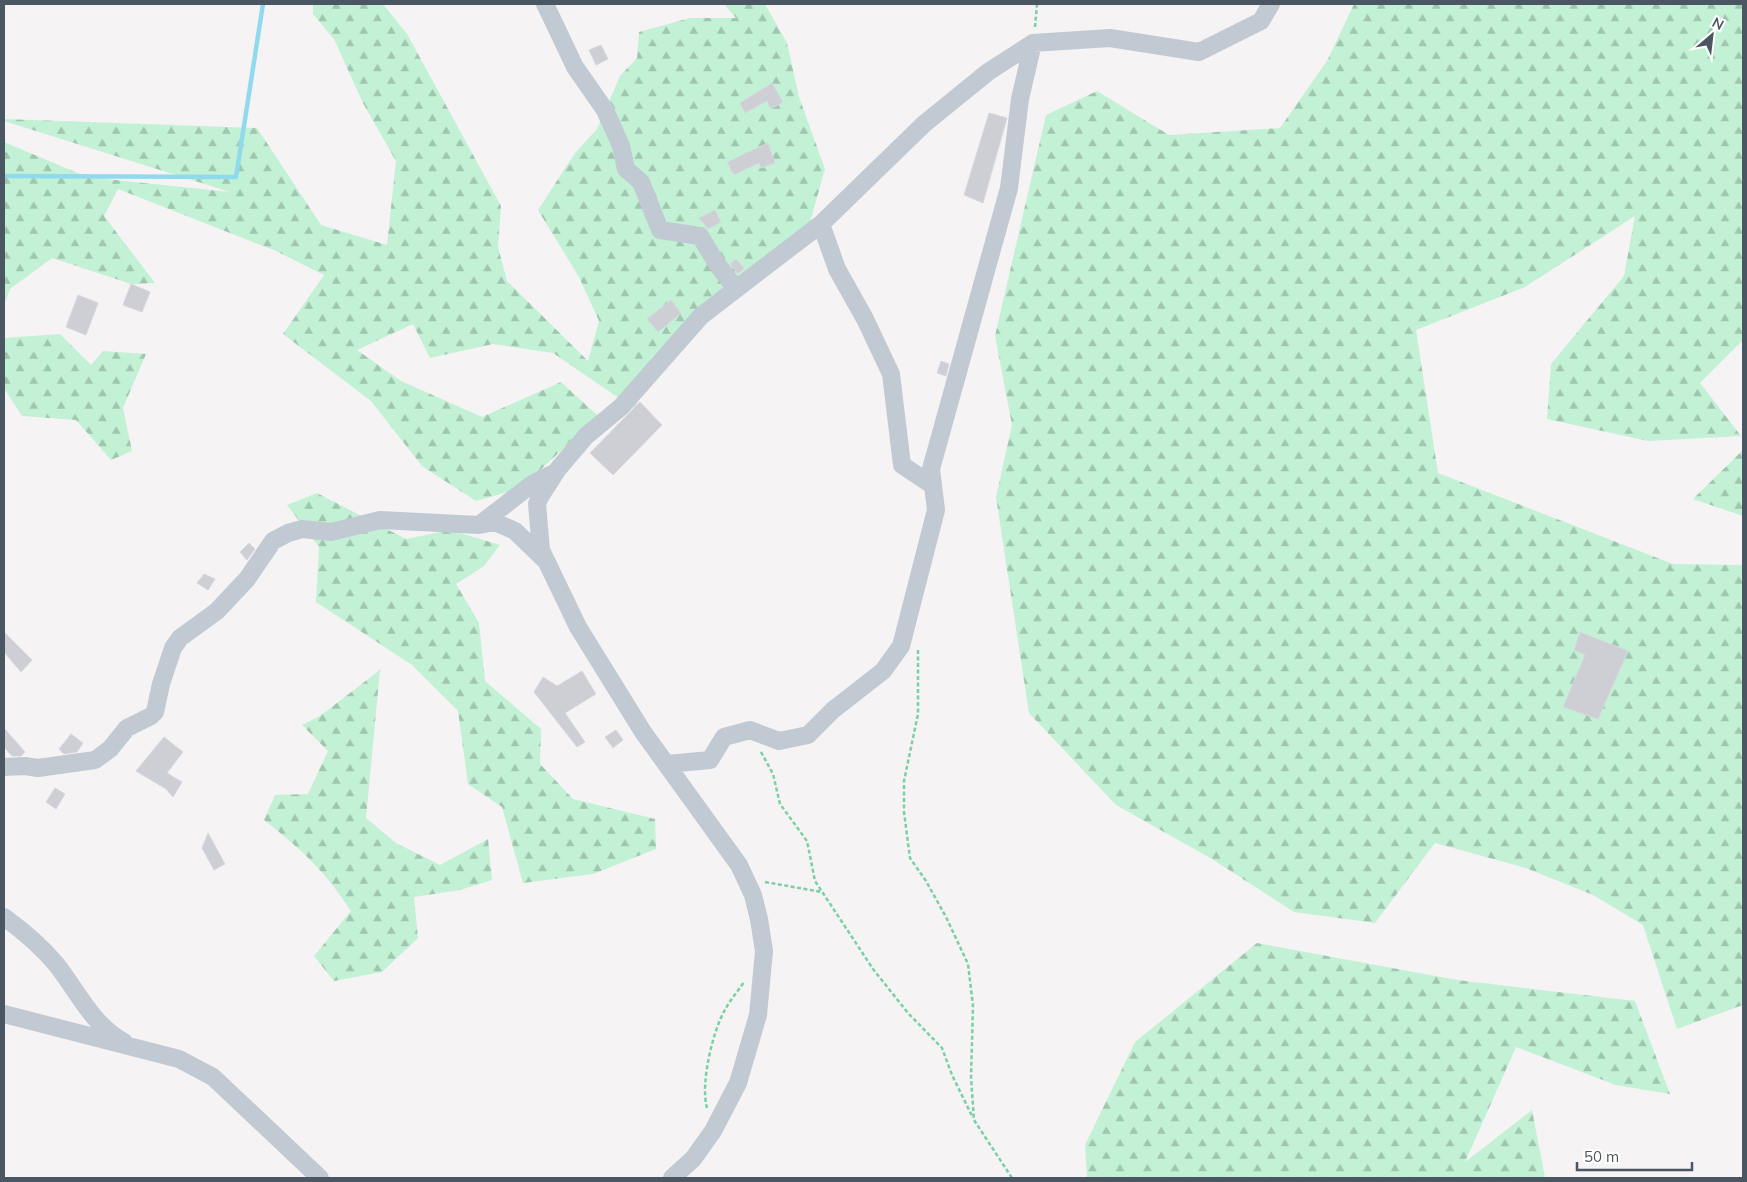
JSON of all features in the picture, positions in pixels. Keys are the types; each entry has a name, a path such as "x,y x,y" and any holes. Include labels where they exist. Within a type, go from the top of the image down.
{"street":[{"path":"545,4 575,67 605,110 621,146 626,170 641,182 660,230 700,236 717,264 736,289"},
{"path":"672,1178 693,1159 714,1131 738,1083 758,1015 764,951 759,919 740,865 643,732 578,627 541,550 537,504 556,472 586,436 621,407 700,316 820,224 924,124 988,72 1033,43 1110,38 1199,52 1261,21 1272,4"},
{"path":"667,764 710,760 724,737 750,730 780,741 808,735 833,710 883,671 901,646 936,510 931,469 1009,188 1020,99 1033,43"},
{"path":"820,224 837,269 865,319 891,374 902,465 932,485"},
{"path":"479,525 532,484 556,472"},
{"path":"4,767 25,766 38,768 95,760 110,749 126,728 151,716 155,712 161,684 173,648 180,638 217,611 248,579 273,541 288,533 302,530 331,532 380,520 479,525 495,522 515,531 546,561"},
{"path":"4,917 45,952 83,1004 99,1021 117,1038 133,1046"},
{"path":"4,1014 179,1059 214,1077 320,1178"}],"path":[{"path":"1033,43 1037,4"},
{"path":"918,642 918,714 904,781 905,828 910,858 926,881 946,917 968,964 973,1006 971,1077 974,1120"},
{"path":"750,730 772,774 780,804 807,841 815,881 873,969 908,1013 942,1048 952,1075 974,1120 1012,1178"},
{"path":"746,879 822,892"},
{"path":"714,1131 706,1104 707,1072 715,1033 725,1008 748,977"}],"green space":[{"path":"313,4 383,4 407,34 501,206 498,247 507,281 588,361 599,321 579,277 538,210 575,153 597,129 620,76 637,58 639,32 690,18 736,18 724,4 765,4 787,43 799,97 825,169 810,222 703,309 652,357 635,409 553,353 493,344 430,358 413,324 357,350 401,381 482,417 561,382 598,416 521,488 476,501 422,466 371,401 283,334 324,275 276,251 118,189 104,216 155,283 131,284 52,258 10,289 4,305 4,142 87,177 230,192 4,121 4,119 257,128 321,225 387,245 396,161 363,103 334,39 313,14"},
{"path":"1354,4 1743,4 1743,340 1700,383 1741,436 1648,441 1547,419 1551,364 1624,276 1635,216 1525,287 1416,330 1438,473 1673,564 1743,565 1743,1005 1677,1029 1643,925 1593,895 1526,868 1435,843 1375,923 1294,912 1212,859 1116,805 1029,713 996,497 1012,425 995,336 1046,115 1097,91 1169,135 1280,128 1327,61"},
{"path":"60,334 91,365 103,351 146,354 123,408 132,451 111,460 76,420 22,416 4,388 4,338"},
{"path":"1743,450 1743,516 1693,499"},
{"path":"317,493 406,539 450,530 500,545 484,566 456,584 479,623 485,681 541,729 540,764 573,799 655,819 656,849 593,874 523,883 502,807 468,784 458,711 412,665 316,602 319,547 287,505"},
{"path":"380,670 366,818 396,843 440,865 488,839 492,880 460,890 414,897 418,938 382,972 334,981 314,956 351,911 312,861 264,820 275,795 308,794 328,751 302,725 320,716"},
{"path":"1257,943 1457,980 1635,1001 1670,1094 1616,1085 1516,1047 1465,1162 1532,1110 1545,1178 1087,1178 1085,1145 1135,1042"}],"building":[{"path":"601,45 608,59 596,65 589,50"},
{"path":"772,83 783,102 771,109 767,101 745,113 740,103"},
{"path":"989,113 1007,118 983,203 964,195"},
{"path":"768,143 775,163 761,168 759,163 734,175 727,162"},
{"path":"715,210 721,222 708,229 699,218"},
{"path":"736,259 744,268 738,274 730,264"},
{"path":"131,284 150,292 142,312 123,305"},
{"path":"78,295 98,303 86,335 66,327"},
{"path":"671,300 681,313 658,332 647,319"},
{"path":"941,361 949,364 946,376 937,373"},
{"path":"640,402 662,425 613,475 590,453"},
{"path":"249,543 255,549 247,560 240,552"},
{"path":"204,574 215,579 208,590 197,583"},
{"path":"4,632 32,660 21,672 4,652"},
{"path":"1580,632 1628,651 1598,719 1563,707 1585,655 1574,650"},
{"path":"582,671 596,694 565,713 585,742 577,747 534,692 543,677 557,686"},
{"path":"4,728 25,752 21,756 12,756 4,747"},
{"path":"616,730 623,740 613,748 605,737"},
{"path":"71,734 83,743 77,752 64,754 59,749"},
{"path":"164,737 183,752 167,773 182,782 173,797 166,789 136,771"},
{"path":"55,788 65,794 56,809 46,802"},
{"path":"208,833 225,864 214,870 202,848"}],"waterway":[{"path":"4,176 236,177 263,4"}]}
